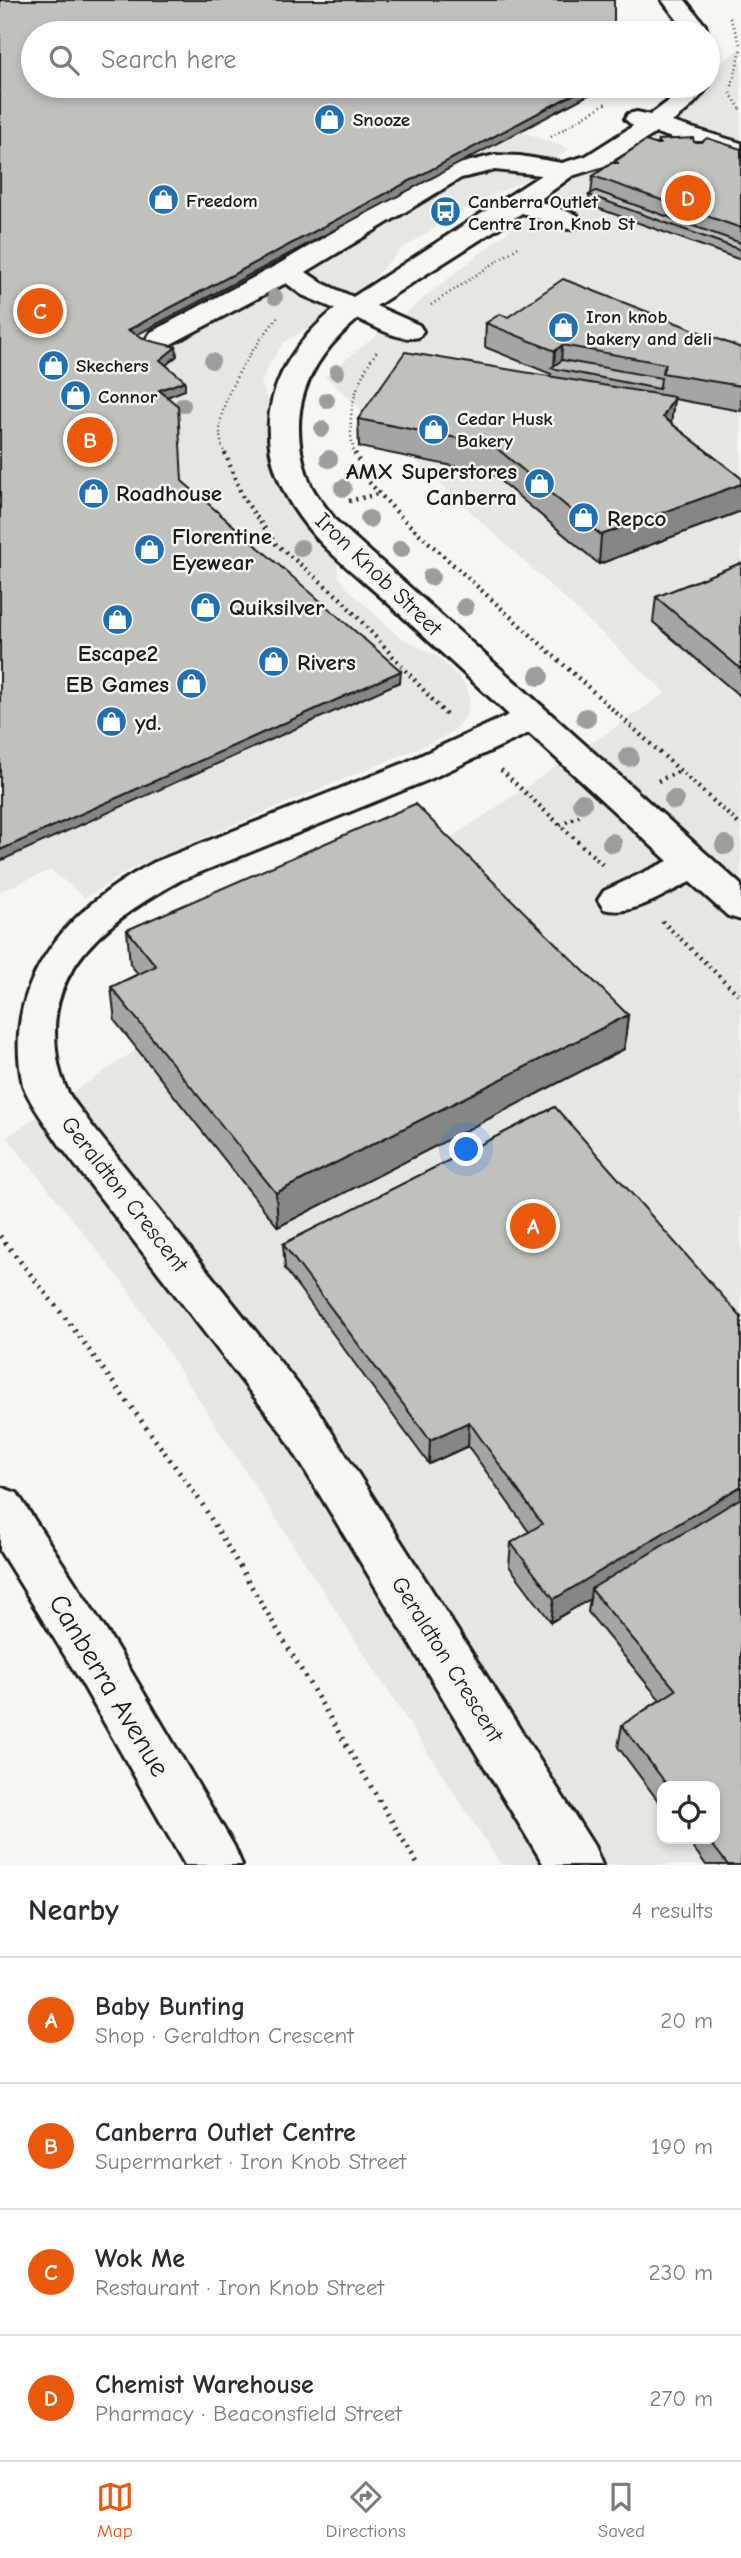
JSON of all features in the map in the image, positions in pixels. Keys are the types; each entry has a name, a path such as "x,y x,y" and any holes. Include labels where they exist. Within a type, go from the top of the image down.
{"main road":[{"path":"673,0 690,21"},
{"name":"Iron Knob Street","path":"667,98 648,106 572,153 563,171 519,203 353,309 326,331 293,379 285,404 283,431 294,483 311,510 333,536 741,907"},
{"path":"648,106 741,141"},
{"path":"648,106 741,151"},
{"path":"161,338 287,271 452,173 478,163 511,162 563,171"},
{"path":"519,203 565,220"},
{"path":"287,271 312,289 353,309 405,329"},
{"name":"Geraldton Crescent","path":"534,717 415,772 168,871 105,907 75,935 52,966 38,999 35,1044 43,1084 74,1133 299,1420 575,1865"},
{"path":"625,897 695,864"},
{"name":"Canberra Avenue","path":"0,1508 98,1662 215,1865"}],"path":[{"path":"709,127 741,111 729,91 737,75 741,49"},
{"path":"511,162 648,106"},
{"path":"565,220 405,329 370,360 353,396 352,438 359,465 375,490 429,544 741,826"},
{"path":"312,289 272,322 251,350 234,382 223,414 220,434 227,463 243,498 276,544 340,598 473,745 625,897 741,997"},
{"path":"0,1236 70,1324 201,1502 418,1865"}],"shaded area":[{"path":"0,0 615,0 614,21 21,21 21,98 584,98 523,132 569,149 522,182 478,201 400,250 373,279 312,326 284,342 261,382 268,402 267,422 272,464 286,501 305,528 336,561 339,577 347,588 397,635 438,657 458,676 467,688 470,699 466,715 455,729 442,738 134,867 85,898 51,870 0,891"},
{"path":"741,47 741,1865 501,1865 124,1284 7,1137 666,693 325,376 677,98 720,98 720,64"}],"building":[{"path":"0,0 614,0 614,21 21,21 21,98 566,98 128,330 147,340 176,347 160,360 185,381 159,390 178,406 182,481 401,671 0,850"},
{"path":"693,138 694,142 702,142 707,138 741,149 741,228 593,176 612,163 619,163 614,162 645,141 660,144 658,140"},
{"path":"596,191 741,243 741,250 589,195"},
{"path":"563,279 741,348 741,386 662,373 666,364 562,345 555,351 486,323 500,314 508,317"},
{"path":"405,352 674,397 663,417 741,478 741,484 601,535 493,445 358,419"},
{"path":"562,360 661,378 660,386 659,389 551,368"},
{"path":"741,563 741,669 656,597"},
{"path":"415,804 628,1015 276,1193 111,987 156,966 127,930"},
{"path":"555,1107 741,1317 741,1486 554,1599 511,1543 542,1524 469,1422 430,1440 283,1244"},
{"path":"741,1498 741,1865 728,1865 712,1844 720,1844 720,1781 664,1781 622,1725 676,1690 591,1589"}],"place":[{"name":"Snooze","path":"330,119"},
{"name":"Chemist Warehouse","path":"688,198"},
{"name":"Freedom","path":"163,200"},
{"name":"Canberra Outlet Centre Iron Knob St","path":"445,212"},
{"name":"Wok Me","path":"40,311"},
{"name":"Iron knob bakery and deli","path":"563,327"},
{"name":"Skechers","path":"53,365"},
{"name":"Connor","path":"75,396"},
{"name":"Cedar Husk Bakery","path":"434,429"},
{"name":"Canberra Outlet Centre","path":"90,440"},
{"name":"AMX Superstores Canberra","path":"540,484"},
{"name":"Roadhouse","path":"93,493"},
{"name":"Repco","path":"584,518"},
{"name":"Florentine Eyewear","path":"149,549"},
{"name":"Quiksilver","path":"206,607"},
{"name":"Escape2","path":"118,619"},
{"name":"Rivers","path":"274,662"},
{"name":"EB Games","path":"192,684"},
{"name":"yd.","path":"112,722"},
{"name":"Baby Bunting","path":"533,1226"}]}
